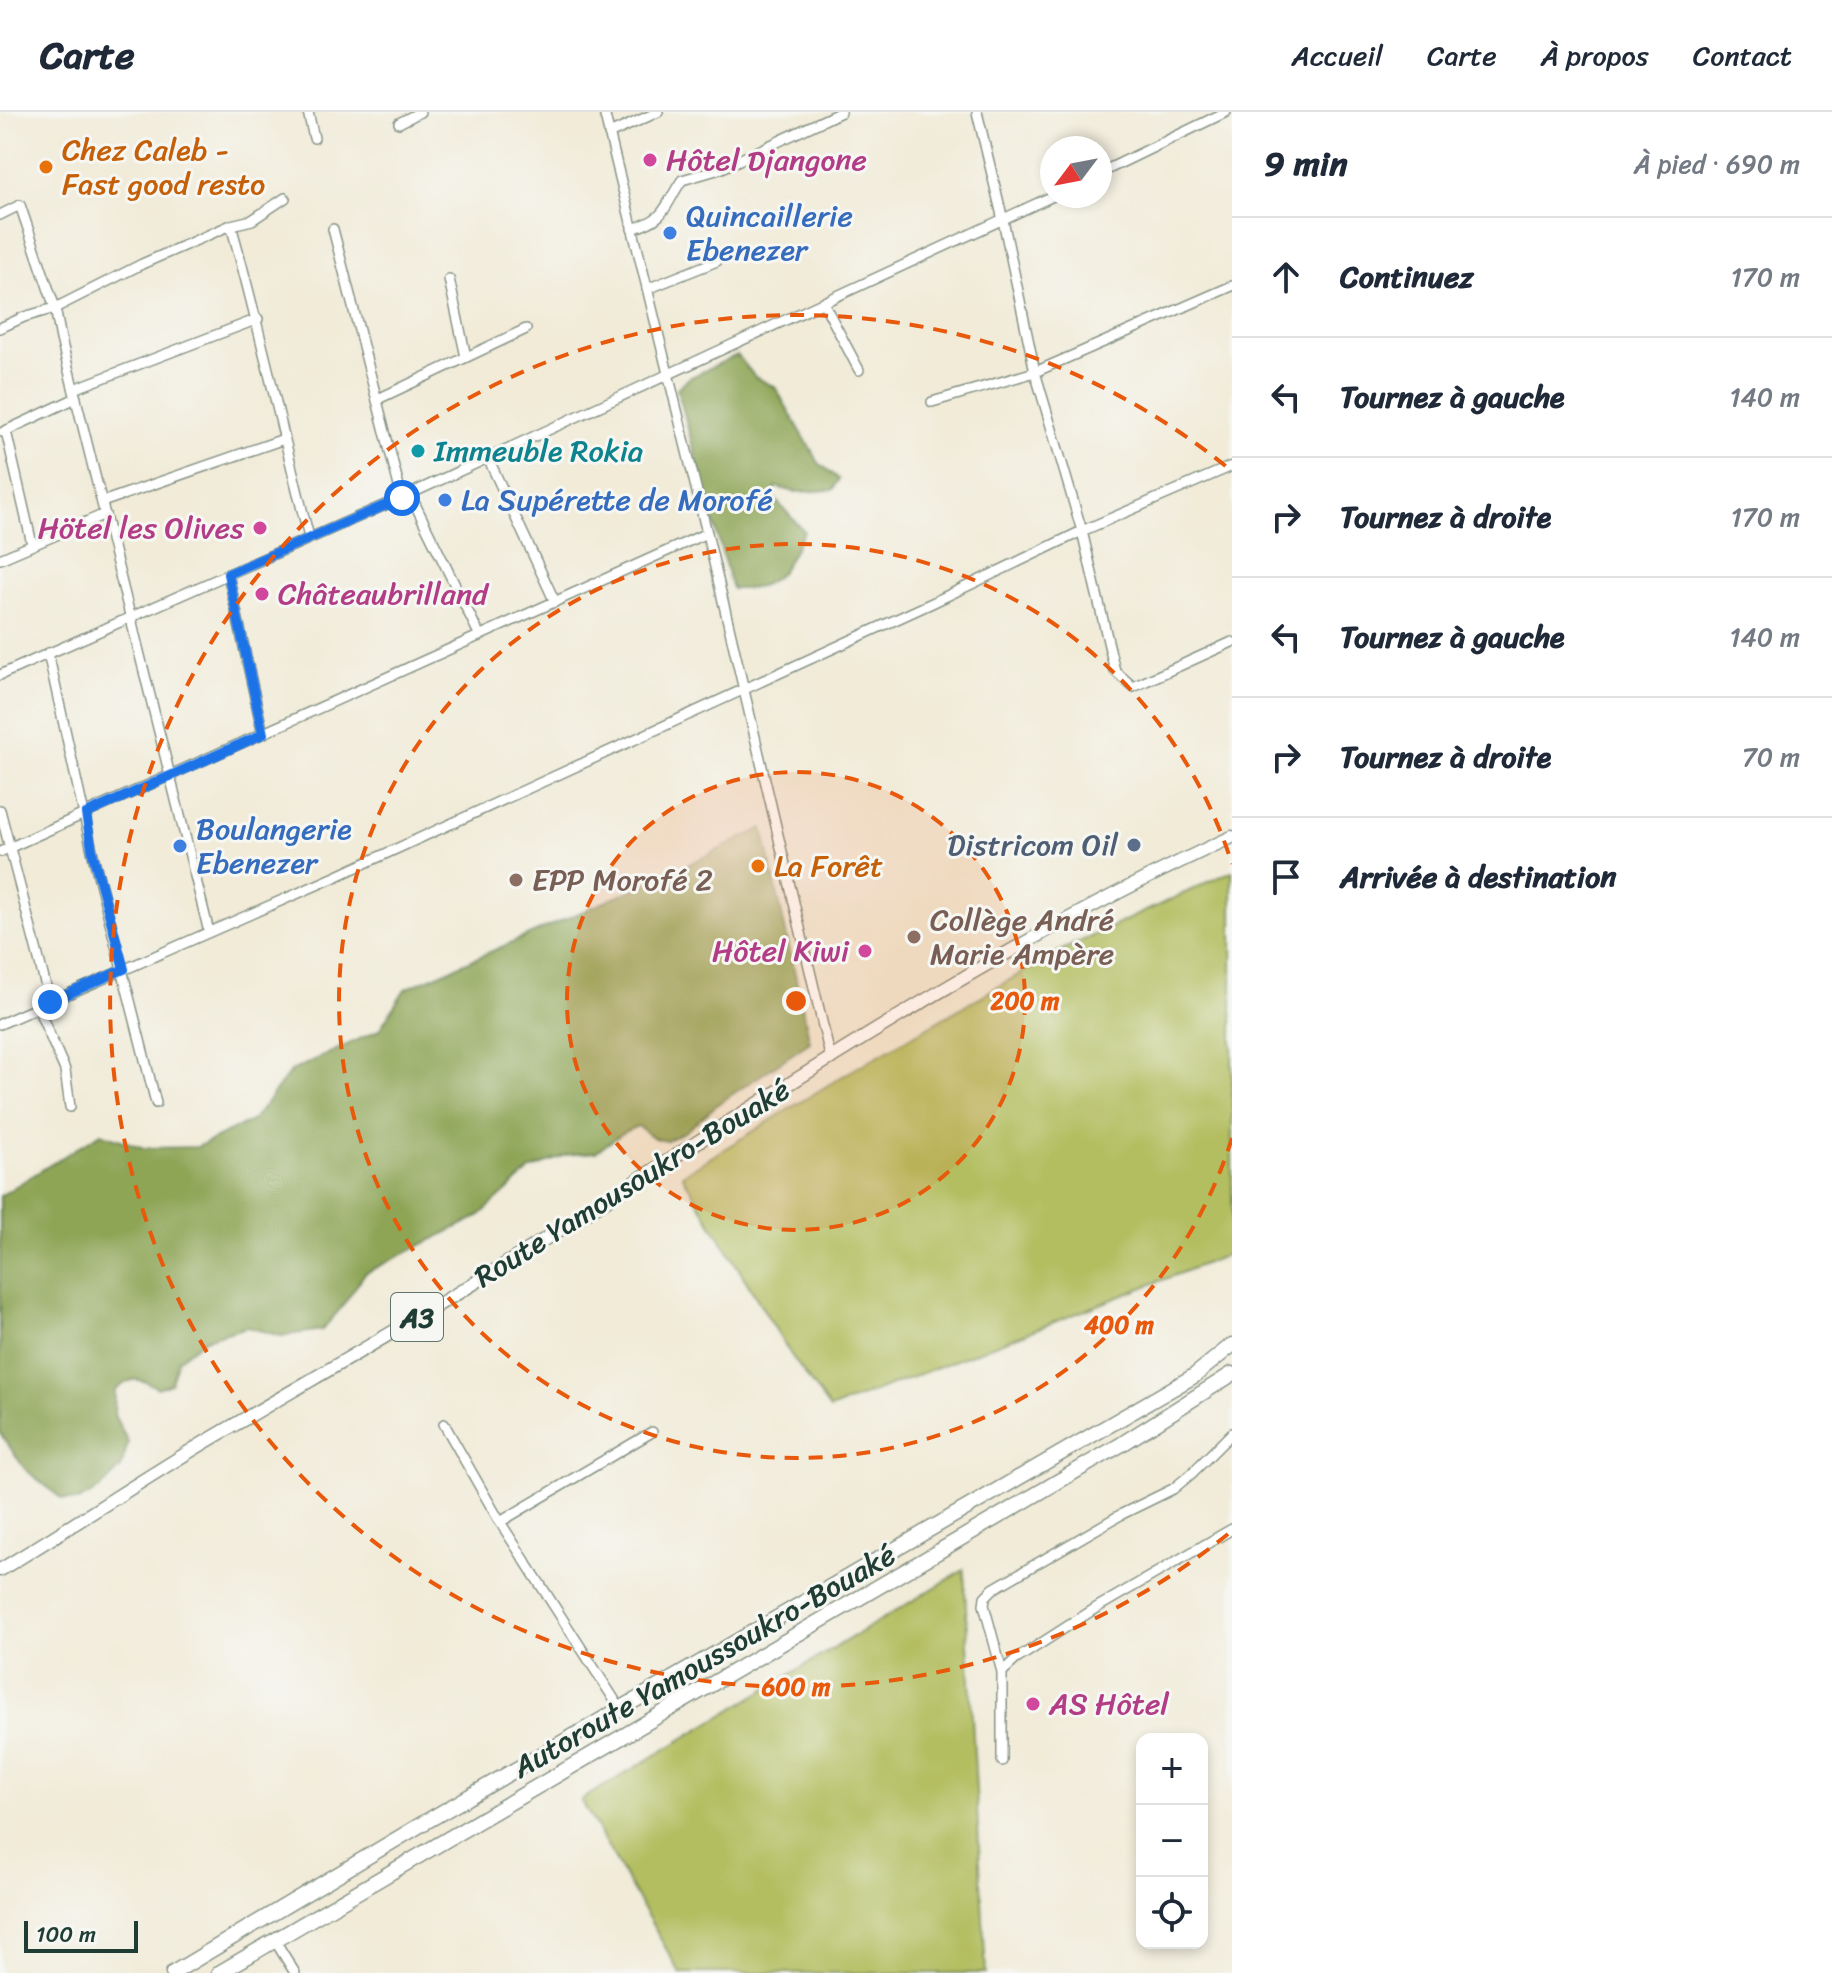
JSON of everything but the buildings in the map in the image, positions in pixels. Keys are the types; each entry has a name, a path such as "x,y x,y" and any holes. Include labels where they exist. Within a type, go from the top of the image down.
{"highway":[{"name":"Autoroute Yamoussoukro-Bouaké","path":"173,1973 427,1821 1194,1376 1232,1345"},
{"name":"Autoroute Yamoussoukro-Bouaké","path":"219,1973 1122,1444 1232,1374"}],"main road":[{"name":"Route Yamousoukro-Bouaké","path":"0,1570 197,1447 529,1250 1031,938 1112,894 1232,837"}],"street":[{"path":"308,112 314,138"},
{"path":"399,123 420,112"},
{"path":"604,112 831,1060"},
{"path":"609,134 658,112"},
{"path":"632,229 655,222 682,180 720,169 841,112"},
{"path":"977,112 1035,372 1082,531 1115,671 1133,687 1232,642"},
{"path":"1112,167 1226,112"},
{"path":"0,328 55,308 142,264 231,225 252,220 285,198"},
{"path":"0,675 406,496 1040,202"},
{"path":"0,215 20,205 55,308 209,932"},
{"path":"231,225 258,319 309,537"},
{"path":"333,229 406,496 480,636"},
{"path":"647,289 717,261"},
{"path":"449,279 466,357"},
{"path":"932,402 1035,372 1232,286"},
{"path":"823,302 859,370"},
{"path":"32,544 3,432 75,393 258,319"},
{"path":"378,399 526,329"},
{"path":"102,502 284,439"},
{"path":"487,456 555,602"},
{"path":"0,1024 744,689 1082,531 1232,466"},
{"path":"0,559 105,514"},
{"path":"4,850 707,533"},
{"path":"228,574 263,734"},
{"path":"48,653 93,855 156,1103"},
{"path":"0,810 4,850 24,897 50,1002"},
{"path":"37,1006 65,1070 70,1107"},
{"path":"444,1424 500,1522 621,1710"},
{"path":"500,1522 652,1432"},
{"path":"1002,1761 1002,1672 984,1605 985,1597 993,1589 1122,1514 1173,1489 1232,1433"},
{"path":"1002,1672 1015,1660 1096,1608 1232,1529"},
{"path":"274,1939 295,1973"}],"green space":[{"path":"737,355 755,377 775,387 819,463 839,479 833,490 795,492 776,487 771,495 804,531 778,574 761,586 748,589 732,589 677,388 689,378"},
{"path":"763,828 810,1042 718,1104 686,1131 666,1141 654,1138 638,1126 596,1152 566,1155 530,1170 478,1217 365,1273 322,1330 281,1336 247,1327 205,1339 178,1360 171,1383 158,1388 140,1380 126,1383 115,1391 114,1415 128,1442 121,1468 100,1489 78,1501 62,1499 25,1469 0,1433 0,1196 101,1133 144,1148 197,1147 253,1120 291,1071 379,1030 405,989 673,872"},
{"path":"1232,871 1232,1253 830,1409 791,1355 682,1175 846,1074 1060,951"},
{"path":"964,1570 986,1973 680,1973 581,1800"}],"place":[{"name":"Hôtel Djangone","path":"650,160"},
{"name":"Chez Caleb - Fast good resto","path":"46,167"},
{"name":"Quincaillerie Ebenezer","path":"670,233"},
{"name":"Immeuble Rokia","path":"418,451"},
{"name":"La Supérette de Morofé","path":"445,500"},
{"name":"Hötel les Olives","path":"260,528"},
{"name":"Châteaubrilland","path":"262,594"},
{"name":"Districom Oil","path":"1134,845"},
{"name":"Boulangerie Ebenezer","path":"180,846"},
{"name":"La Forêt","path":"758,866"},
{"name":"EPP Morofé 2","path":"516,880"},
{"name":"Collège André Marie Ampère","path":"914,937"},
{"name":"Hôtel Kiwi","path":"865,951"},
{"name":"AS Hôtel","path":"1033,1704"}],"route":[{"path":"50,1002 124,969 93,855 86,814 263,734 228,574 402,498"}]}
